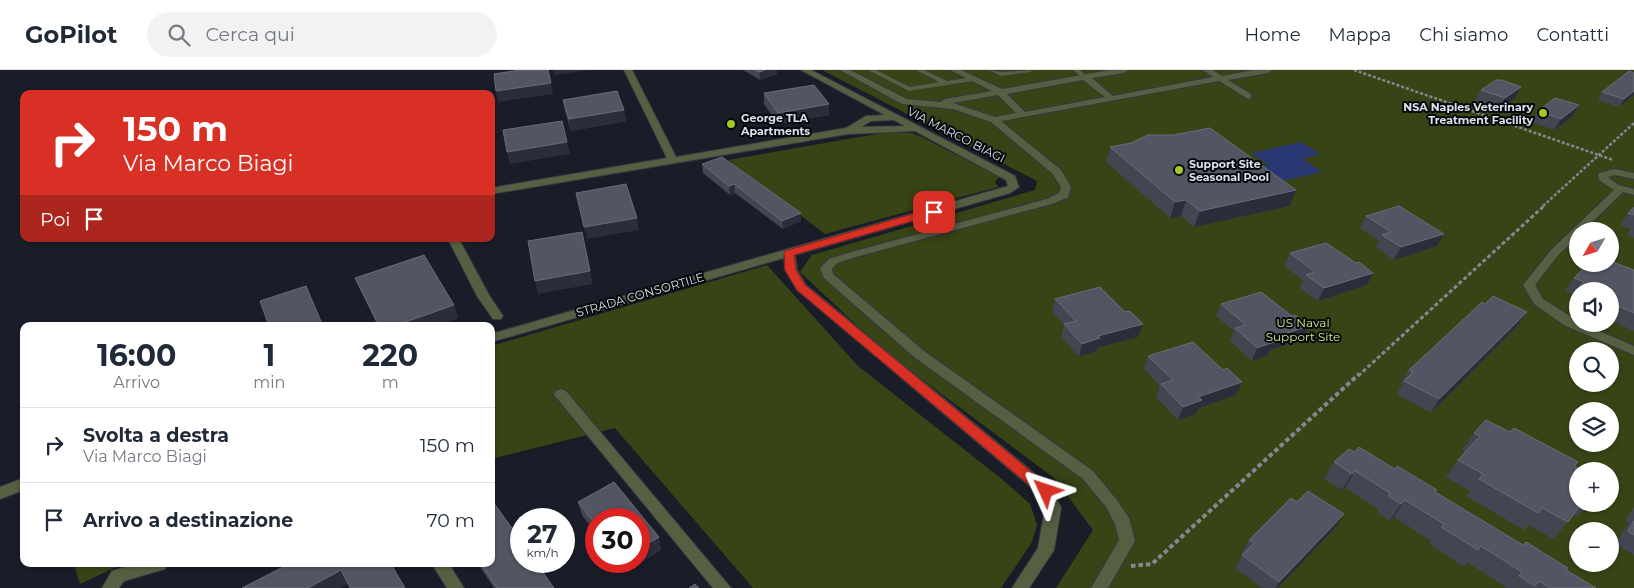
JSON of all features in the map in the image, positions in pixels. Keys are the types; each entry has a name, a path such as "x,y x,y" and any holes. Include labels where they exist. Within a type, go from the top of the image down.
{"street":[{"path":"628,70 673,161"},
{"name":"VIA MARCO BIAGI","path":"789,253 1014,187 1011,178 805,70"},
{"path":"844,70 905,102 954,106 994,120 1057,172 1066,187 1064,195 1051,201 852,255 833,261 826,268 828,276 919,354 1088,475 1123,523 1127,541 1099,588"},
{"path":"954,70 999,91 1023,114"},
{"path":"932,104 1124,70"},
{"path":"1207,70 1248,96"},
{"path":"994,120 1268,70"},
{"path":"1085,77 1111,98"},
{"path":"868,104 871,112 870,118"},
{"path":"848,131 870,118 895,118 894,128"},
{"path":"495,190 848,131 894,128 920,130"},
{"path":"1634,176 1615,172 1603,175 1604,180 1608,184 1621,190 1634,192"},
{"path":"1621,190 1555,252 1529,285 1538,301 1568,322 1634,351"},
{"path":"455,242 483,296 498,316"},
{"path":"789,253 791,270 801,287 1046,491 1053,508 1046,550 1020,588"},
{"name":"STRADA CONSORTILE","path":"495,337 789,253"},
{"path":"561,394 723,588"},
{"path":"0,493 20,486"},
{"path":"110,588 118,576 149,567"},
{"path":"442,567 456,588"}],"lane":[{"path":"871,70 909,89 973,79"},
{"path":"920,70 946,83"},
{"path":"991,70 1002,74 1030,70"},
{"path":"1076,70 1085,77"}],"path":[{"path":"1354,70 1616,161"},
{"path":"1111,568 1152,564 1634,123"}],"green space":[{"name":"US Naval Support Site","path":"822,70 1634,70 1634,588 1056,588 1093,530 1054,478 884,351 800,272 812,255 1035,190 1037,181"},
{"path":"888,132 911,133 922,137 999,177 995,182 998,187 825,234 728,160"},
{"path":"767,265 858,366 1003,480 1030,504 1037,525 1032,542 1001,588 753,588 615,428 495,458 495,345"},
{"path":"75,567 116,567 80,584"}],"water":[{"path":"1301,142 1320,154 1303,159 1322,172 1269,184 1250,169 1268,165 1251,153"}],"building":[{"path":"520,70 548,70 551,83 496,91 494,74"},
{"path":"1629,71 1634,73 1634,91 1624,99 1602,92"},
{"path":"1496,80 1502,80 1521,87 1505,98 1481,90"},
{"path":"814,85 829,104 778,113 764,93"},
{"path":"617,91 624,110 569,119 563,100"},
{"path":"1555,98 1579,105 1561,119 1538,111"},
{"path":"562,121 567,142 507,152 503,130"},
{"path":"1210,128 1296,190 1200,211 1186,200 1175,202 1110,147 1131,143 1148,135 1173,135"},
{"path":"722,157 801,213 782,221 734,184 729,186 702,164"},
{"path":"626,184 637,218 584,227 576,193"},
{"path":"1399,206 1444,234 1401,247 1382,235 1391,232 1366,216"},
{"path":"1634,207 1634,215 1628,213"},
{"path":"582,232 590,271 535,281 528,241"},
{"path":"1326,243 1356,263 1359,262 1373,273 1324,288 1306,275 1315,272 1290,253"},
{"path":"424,255 454,305 405,322 377,322 355,278"},
{"path":"1619,264 1634,270 1634,313 1619,307 1619,282 1584,282 1574,278 1580,272 1619,272"},
{"path":"306,286 321,322 268,322 260,301"},
{"path":"1100,287 1125,312 1130,311 1143,324 1098,336 1100,338 1082,344 1064,324 1076,321 1055,299"},
{"path":"1261,292 1292,316 1295,315 1309,326 1269,339 1274,342 1257,348 1235,328 1246,325 1221,304"},
{"path":"1493,296 1527,312 1439,399 1404,381 1413,372 1409,370 1482,302 1485,304"},
{"path":"1193,342 1223,370 1227,368 1242,382 1198,397 1202,400 1183,407 1161,384 1173,380 1148,356"},
{"path":"1486,420 1510,432 1514,428 1578,462 1569,462 1569,512 1575,512 1568,522 1542,508 1538,513 1479,479 1483,474 1458,460 1480,436 1474,433"},
{"path":"1359,447 1395,469 1397,466 1437,490 1435,492 1523,545 1526,542 1596,588 1550,588 1539,581 1535,586 1519,576 1522,572 1481,546 1478,550 1441,527 1444,524 1405,500 1401,504 1388,496 1390,493 1355,471 1352,474 1334,462 1349,449 1354,452"},
{"path":"614,482 635,508 585,508 585,511 578,502"},
{"path":"1308,491 1344,514 1279,582 1242,555 1254,543 1249,540 1291,498 1297,502"},
{"path":"495,505 510,526 510,573 543,573 554,588 497,588 483,567 495,567"},
{"path":"1634,521 1634,535 1628,531"},
{"path":"650,526 659,537 650,542"},
{"path":"283,567 393,567 405,588 350,588 341,570 308,588 242,588"},
{"path":"695,584 699,588 689,588"}],"place":[{"name":"NSA Naples Veterinary Treatment Facility","path":"1543,113"},
{"name":"George TLA Apartments","path":"731,124"},
{"name":"Support Site Seasonal Pool","path":"1179,170"}],"route":[{"path":"934,212 789,253 791,270 801,287 1046,491"}]}
